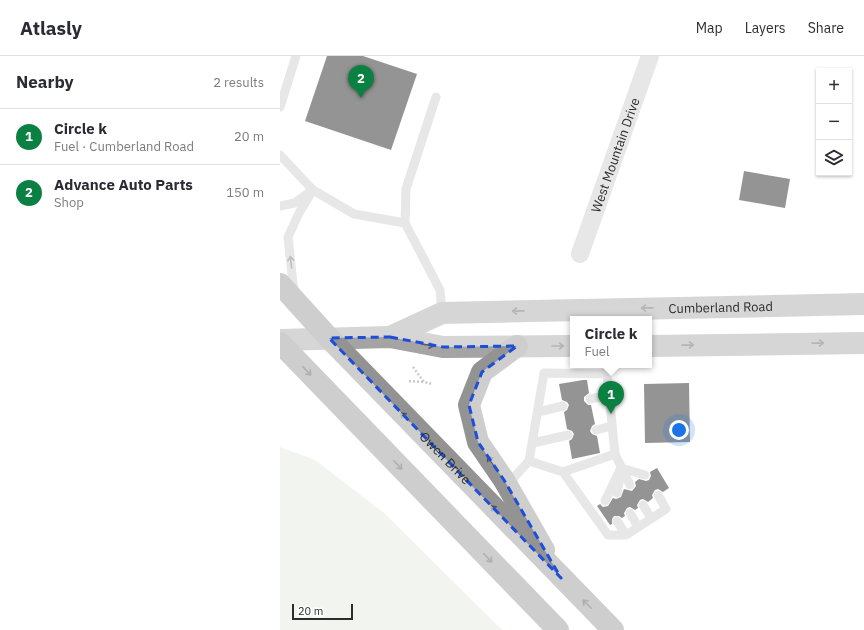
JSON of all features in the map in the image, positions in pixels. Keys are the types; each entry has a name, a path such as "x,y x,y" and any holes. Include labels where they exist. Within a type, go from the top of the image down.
{"highway":[{"name":"Owen Drive","path":"280,284 329,338 613,630"},
{"path":"280,343 558,630"},
{"path":"517,346 482,372 469,405 478,442 507,485 561,578"}],"main road":[{"name":"Cumberland Road","path":"390,337 442,313 864,304"},
{"name":"Cumberland Road","path":"280,340 390,337 443,347 570,346"},
{"path":"652,346 864,343"}],"street":[{"name":"West Mountain Drive","path":"580,254 650,56"}],"lane":[{"path":"280,107 296,56"},
{"path":"436,97 406,189 405,223 440,290 442,313"},
{"path":"280,154 313,190 354,214 405,223"},
{"path":"280,206 295,203 313,190"},
{"path":"295,301 288,237 313,190"},
{"path":"507,485 529,461 544,373 607,369 615,454 630,485"},
{"path":"590,399 609,395"},
{"path":"538,412 562,406"},
{"path":"596,430 612,426"},
{"path":"533,443 568,435"},
{"path":"563,472 615,454"},
{"path":"529,461 563,472 608,535 626,535 666,509 658,495"},
{"path":"621,468 645,476"},
{"path":"617,493 621,468"},
{"path":"604,501 621,468"},
{"path":"643,504 652,518"},
{"path":"630,513 638,526"},
{"path":"617,521 626,535"}],"path":[{"path":"413,367 424,382"},
{"path":"409,381 433,384"}],"highlighted area":[{"path":"390,337 443,347 517,346 482,372 469,405 478,442 504,480 561,578 329,338"}],"shaded area":[{"path":"280,447 315,460 384,513 502,630 280,630"}],"building":[{"path":"327,56 363,56 417,74 391,150 305,121"},
{"path":"744,171 790,179 785,208 739,200"},
{"path":"587,380 589,393 584,397 584,401 588,405 591,405 595,424 592,426 590,431 592,434 597,436 600,453 572,459 569,441 572,439 574,434 572,431 567,429 564,412 567,410 569,405 567,402 562,400 559,384"},
{"path":"689,383 690,442 645,443 644,384"},
{"path":"657,468 669,488 663,492 658,489 655,490 652,495 653,498 648,502 643,499 640,500 637,505 638,508 635,510 630,507 627,508 624,513 625,516 622,518 619,516 614,516 612,519 612,524 610,525 597,506 600,504 603,507 608,506 613,498 616,499 621,497 624,489 632,491 636,486 635,482 639,479 646,481 649,480 651,476 650,472"}],"place":[{"name":"Advance Auto Parts","path":"361,98"},
{"name":"Circle k","path":"611,414"}]}
